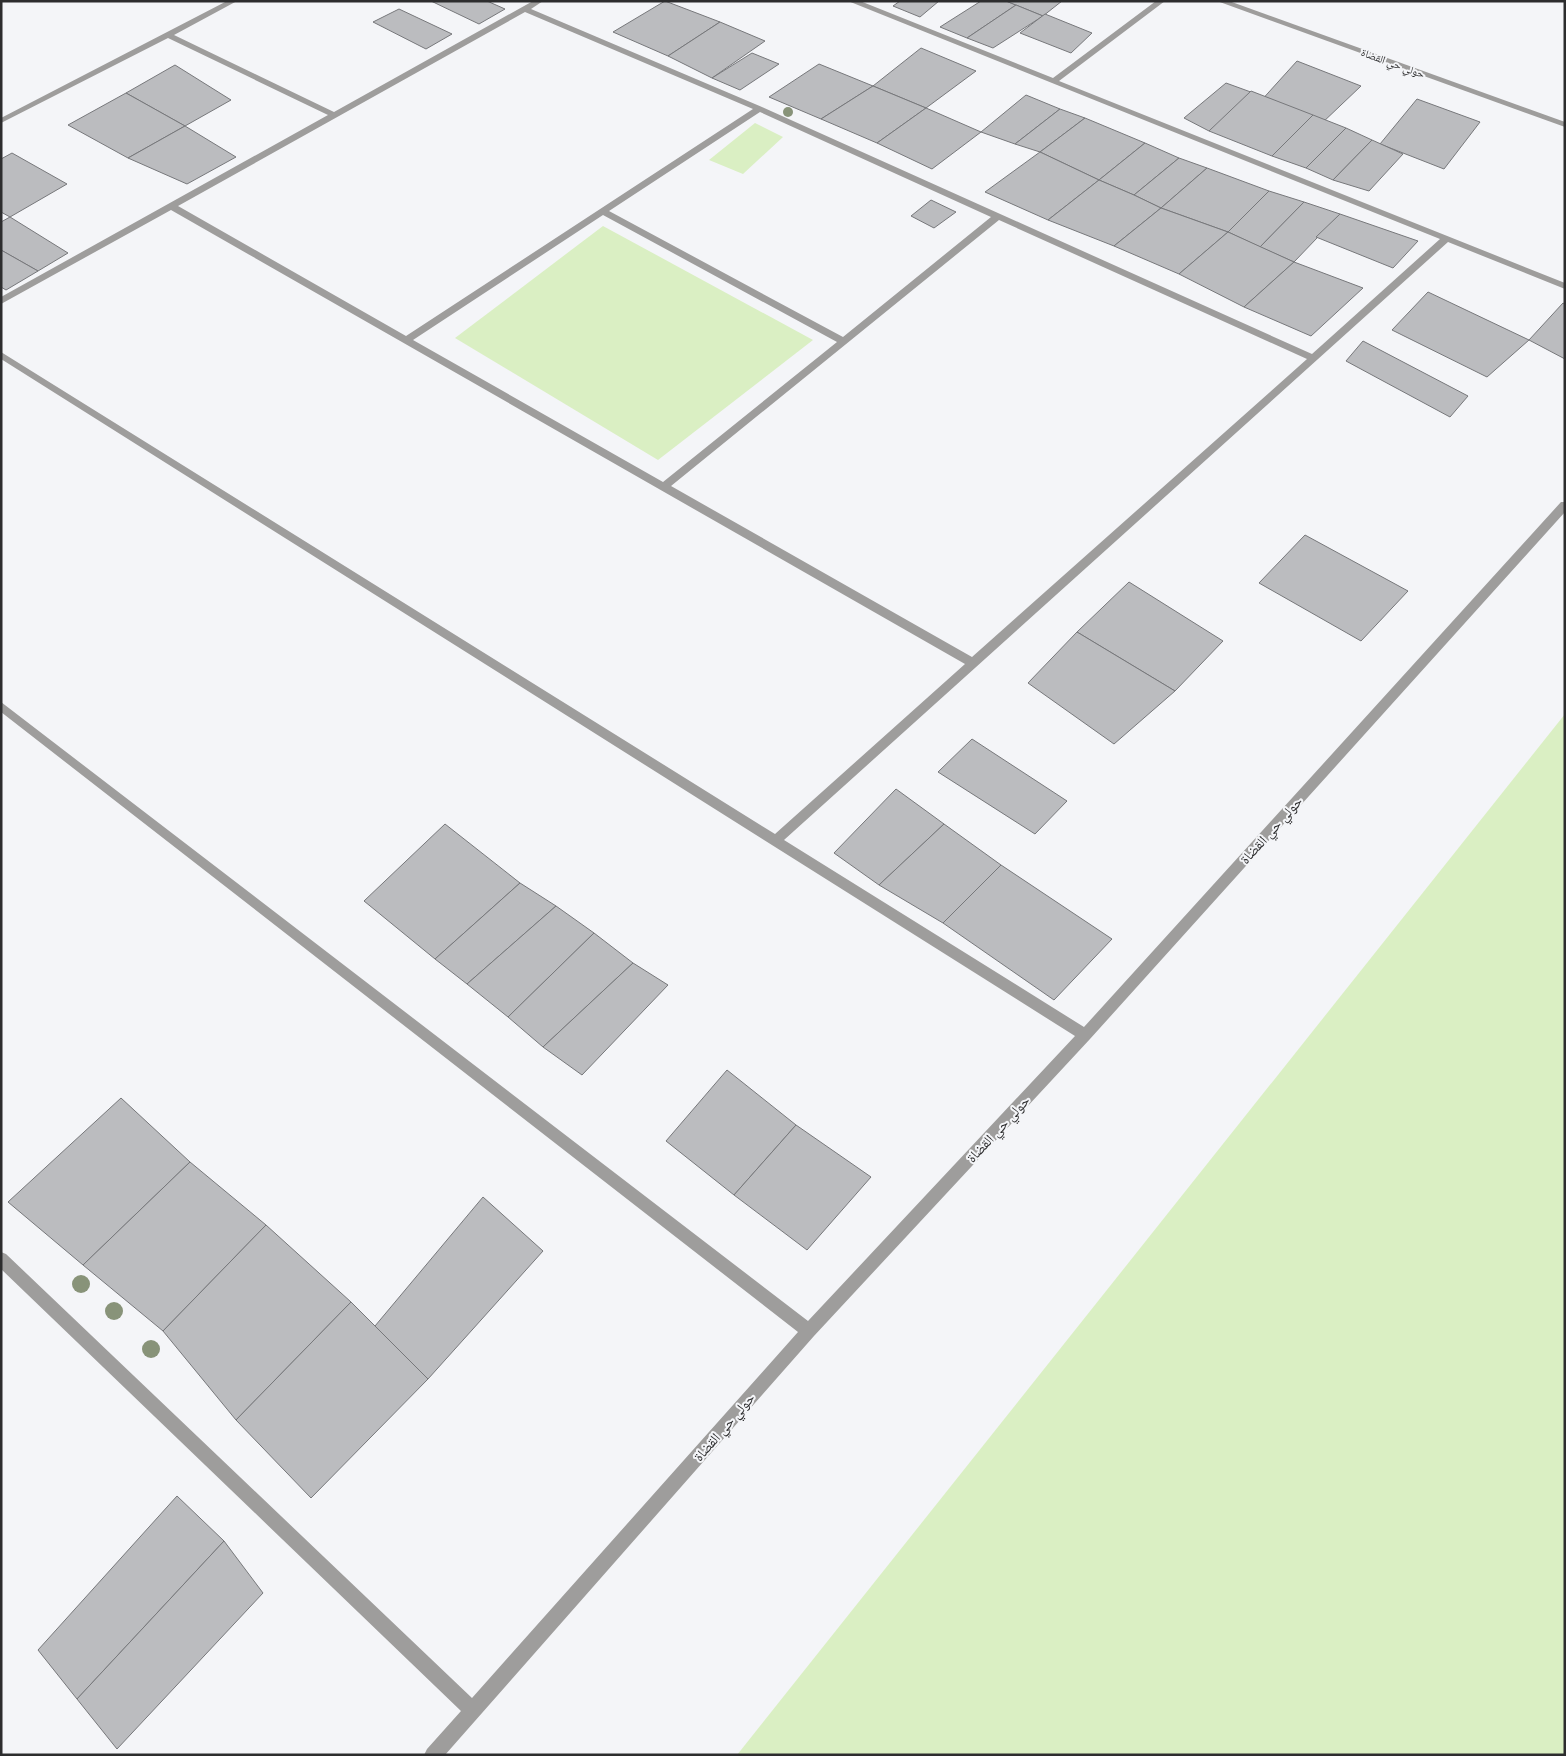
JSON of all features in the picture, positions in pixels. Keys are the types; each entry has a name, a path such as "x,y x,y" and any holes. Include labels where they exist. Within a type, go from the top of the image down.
{"street":[{"path":"1,121 233,1"},
{"path":"1,301 539,1"},
{"path":"852,1 1565,286"},
{"path":"1053,82 1161,1"},
{"name":"حولي حي القضاة","path":"1221,1 1565,125"},
{"path":"525,9 760,109 1313,358"},
{"path":"168,34 334,116"},
{"path":"406,340 760,109"},
{"path":"171,206 973,663"},
{"path":"603,212 843,341"},
{"path":"664,486 998,216"},
{"path":"775,841 1446,238"},
{"path":"1,355 1085,1035"},
{"name":"حولي حي القضاة","path":"433,1755 809,1331 1085,1035 1565,506"},
{"path":"3,710 809,1331"},
{"path":"1,1259 473,1711"}],"green space":[{"path":"755,123 783,137 743,174 709,160"},
{"path":"603,226 813,340 658,460 455,338"},
{"path":"1565,714 1565,1755 737,1755"}],"building":[{"path":"431,1 487,1 505,9 479,24"},
{"path":"665,1 720,22 668,56 613,32"},
{"path":"900,1 939,1 920,17 893,6"},
{"path":"981,1 1006,1 1016,5 967,38 940,27"},
{"path":"1006,1 1062,1 1043,16"},
{"path":"1016,5 1043,16 993,48 967,38"},
{"path":"399,9 452,34 426,49 373,22"},
{"path":"1045,14 1092,33 1071,53 1020,33"},
{"path":"720,22 765,41 712,78 668,56"},
{"path":"921,48 976,71 926,108 873,86"},
{"path":"752,53 779,64 740,90 712,78"},
{"path":"1297,61 1361,86 1321,124 1259,103"},
{"path":"819,64 873,86 821,119 769,97"},
{"path":"175,65 231,100 185,126 126,93"},
{"path":"1226,83 1259,95 1209,131 1184,118"},
{"path":"873,86 926,108 877,143 821,119"},
{"path":"1251,91 1313,115 1272,156 1209,131"},
{"path":"126,93 185,126 128,158 68,125"},
{"path":"1026,95 1060,109 1015,144 981,132"},
{"path":"1417,99 1480,122 1444,169 1380,144"},
{"path":"926,108 981,132 932,169 877,143"},
{"path":"1060,109 1085,118 1040,152 1015,144"},
{"path":"1313,115 1346,128 1306,168 1272,156"},
{"path":"1085,118 1145,143 1099,180 1040,152"},
{"path":"185,126 236,157 187,184 128,158"},
{"path":"1346,128 1372,140 1333,180 1306,168"},
{"path":"1372,140 1403,154 1369,191 1333,180"},
{"path":"1145,143 1179,158 1134,195 1099,180"},
{"path":"1040,152 1099,180 1048,220 985,192"},
{"path":"12,153 67,184 10,217 1,212 1,159"},
{"path":"1179,158 1207,168 1161,208 1134,195"},
{"path":"1207,168 1269,191 1228,232 1161,208"},
{"path":"1099,180 1161,208 1114,246 1048,220"},
{"path":"1269,191 1304,202 1260,247 1228,232"},
{"path":"931,200 956,212 934,228 911,216"},
{"path":"1304,202 1340,214 1294,262 1260,247"},
{"path":"1161,208 1228,232 1179,274 1114,246"},
{"path":"1340,214 1418,241 1393,268 1316,237"},
{"path":"10,217 68,253 38,271 1,250 1,222"},
{"path":"1228,232 1294,262 1244,307 1179,274"},
{"path":"1,250 38,271 6,290 1,287"},
{"path":"1294,262 1363,288 1311,336 1244,307"},
{"path":"1428,292 1529,340 1487,377 1392,330"},
{"path":"1563,303 1565,304 1565,359 1529,340"},
{"path":"1363,341 1468,396 1450,417 1346,361"},
{"path":"1305,535 1408,591 1361,641 1259,583"},
{"path":"1129,582 1223,641 1175,691 1077,632"},
{"path":"1077,632 1175,691 1114,744 1028,683"},
{"path":"972,739 1067,801 1035,834 938,772"},
{"path":"896,789 944,824 879,885 834,853"},
{"path":"445,824 520,883 435,959 364,901"},
{"path":"944,824 1001,865 943,923 879,885"},
{"path":"1001,865 1112,939 1054,1000 943,923"},
{"path":"520,883 556,906 467,984 435,959"},
{"path":"556,906 594,933 508,1017 467,984"},
{"path":"594,933 633,963 543,1047 508,1017"},
{"path":"633,963 668,985 582,1075 543,1047"},
{"path":"727,1070 796,1125 734,1195 666,1141"},
{"path":"121,1098 190,1162 83,1265 8,1202"},
{"path":"796,1125 871,1177 807,1250 734,1195"},
{"path":"190,1162 266,1225 163,1331 83,1265"},
{"path":"483,1197 543,1251 428,1379 375,1326"},
{"path":"266,1225 351,1302 236,1420 163,1331"},
{"path":"351,1302 428,1379 311,1498 236,1420"},
{"path":"177,1496 224,1541 77,1699 38,1650"},
{"path":"224,1541 263,1593 117,1749 77,1699"}]}
